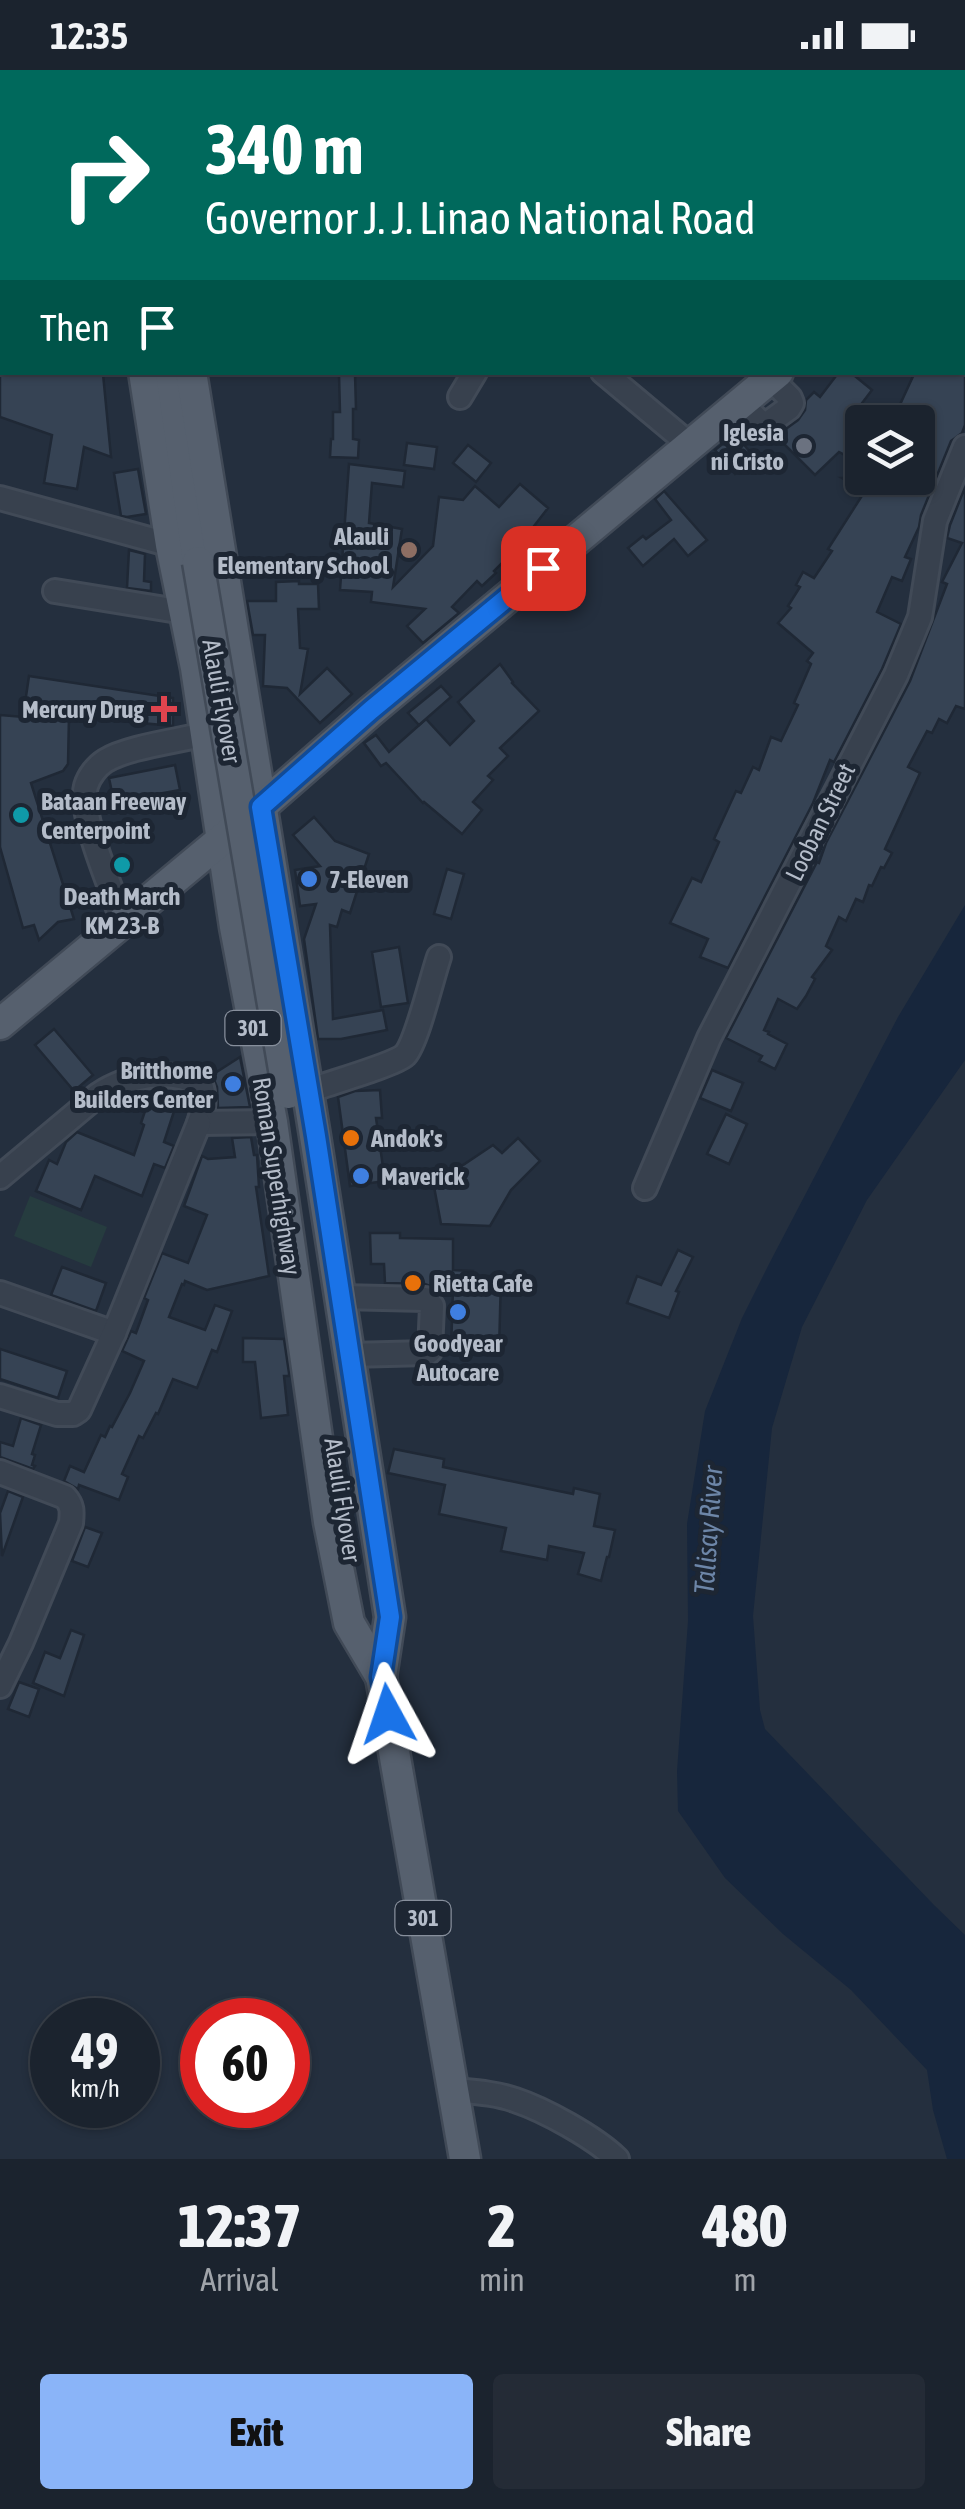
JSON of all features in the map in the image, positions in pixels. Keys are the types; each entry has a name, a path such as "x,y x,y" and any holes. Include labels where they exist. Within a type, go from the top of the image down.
{"main road":[{"name":"Roman Superhighway","path":"145,375 185,557 184,612 235,927 341,1296 390,1617 381,1677 464,2159"},
{"name":"Alauli Flyover","path":"155,375 185,557 341,1400 381,1677"},
{"name":"Alauli Flyover","path":"171,375 185,557"},
{"name":"Roman Superhighway","path":"191,375 261,807 286,1099"},
{"path":"0,1024 774,376"}],"street":[{"path":"460,397 473,375"},
{"path":"606,375 689,444"},
{"name":"Looban Street","path":"646,1188 709,1038 896,675 920,617 935,521 965,447"},
{"path":"0,498 185,557"},
{"path":"55,592 184,612"},
{"path":"124,922 92,836 86,786 106,760 204,734"},
{"path":"199,1123 286,1099 405,1054 414,1038 439,957"},
{"path":"0,1177 110,1087 134,1078 155,1076 182,1078 202,1085 204,1105 199,1123 82,1405 73,1414 57,1414 0,1396"},
{"path":"0,1293 114,1333"},
{"path":"341,1296 426,1299 432,1306 432,1343 428,1353 350,1354"},
{"path":"0,1472 65,1497 72,1512 64,1540 0,1686"},
{"path":"453,2090 515,2100 598,2142 617,2159"}],"green space":[{"path":"30,1196 107,1227 91,1267 14,1236"}],"water":[{"name":"Talisay River","path":"965,905 965,1060 867,1200 802,1327 772,1428 753,1616 765,1729 965,1935 965,2159 947,2159 927,2070 851,1990 783,1934 725,1878 678,1811 677,1771 688,1621 687,1524 705,1411 742,1318 769,1264 898,1017"}],"building":[{"path":"0,375 103,375 111,457 84,447 77,489 44,483 52,435 0,417"},
{"path":"339,375 355,375 353,439 359,440 358,458 330,457 333,412 340,412"},
{"path":"837,375 854,375 872,390 861,405 845,405 845,455 839,452 815,475 776,436 798,420 814,392 820,397"},
{"path":"914,375 965,375 962,433 951,441 935,480 935,405 900,405"},
{"path":"735,434 755,458 735,474 715,450"},
{"path":"407,443 437,447 434,469 404,465"},
{"path":"468,445 491,463 476,482 453,463"},
{"path":"349,464 405,471 403,487 372,483 369,523 402,529 393,587 433,546 439,497 463,500 475,486 499,507 520,484 548,508 496,573 482,586 477,581 452,607 459,613 423,643 407,626 425,609 371,602 372,592 340,590"},
{"path":"138,469 146,514 121,516 114,473"},
{"path":"965,487 965,709 956,706 947,723 939,719 932,733 927,731 908,767 920,773 885,849 892,853 872,886 869,885 863,902 856,899 846,921 839,917 826,946 832,950 812,977 815,979 806,996 797,1009 778,999 764,1030 787,1044 775,1069 759,1061 762,1056 726,1038 910,681 947,584 942,582 962,543 947,538"},
{"path":"664,491 707,540 688,556 674,539 643,566 628,548 671,520 655,499"},
{"path":"862,495 929,495 905,557 911,559 902,581 892,577 877,612 901,624 882,669 834,762 830,760 813,803 728,968 700,957 708,939 670,923 692,878 701,882 719,842 714,839 736,791 741,793 753,767 759,770 771,737 781,741 798,705 794,703 813,653 778,623 791,608 788,606 800,587 796,585 803,572 814,578"},
{"path":"129,550 145,554 144,581 151,582 151,591 127,588"},
{"path":"276,582 318,584 319,609 298,609 300,648 308,649 300,694 327,668 352,694 320,723 287,688 263,686 265,635 253,635 247,601 276,601"},
{"path":"500,664 539,711 500,748 508,756 488,776 493,780 473,802 482,810 462,834 423,803 386,763 381,766 364,743 376,735 389,752 426,719 450,745 474,721 458,702"},
{"name":"Bataan Freeway Centerpoint","path":"29,676 173,698 173,726 69,716 68,764 63,771 31,783 74,919 58,922 39,940 34,925 23,928 0,847 0,715 23,717"},
{"path":"441,686 451,697 419,725 408,713"},
{"path":"175,765 180,790 114,802 109,778"},
{"path":"314,817 335,841 369,854 350,913 342,910 337,927 330,925 333,1019 383,1010 387,1030 318,1039 304,939 316,904 300,906 295,870 320,866 293,835"},
{"path":"447,869 464,874 451,919 434,914"},
{"path":"399,947 408,1003 381,1007 372,952"},
{"path":"54,1029 93,1075 74,1091 35,1045"},
{"path":"240,1057 250,1107 218,1108 212,1075"},
{"path":"712,1070 743,1083 731,1111 700,1098"},
{"path":"380,1090 382,1118 376,1118 385,1181 350,1186 338,1097 355,1091"},
{"path":"155,1091 180,1093 164,1142 174,1146 165,1168 154,1164 142,1196 95,1176 81,1210 36,1191 49,1160 57,1164 66,1142 77,1132 134,1155 144,1125 141,1123"},
{"path":"726,1114 747,1124 729,1164 707,1154"},
{"path":"251,1137 257,1155 256,1187 269,1276 207,1290 185,1281 182,1284 169,1317 205,1330 215,1305 232,1311 217,1352 212,1350 197,1388 173,1379 158,1414 143,1438 139,1436 122,1474 128,1477 119,1500 79,1485 78,1489 64,1481 70,1466 84,1472 101,1435 105,1437 112,1427 144,1361 122,1351 131,1331 136,1333 148,1300 144,1298 162,1253 188,1263 207,1215 184,1206 202,1156 235,1157 232,1138"},
{"path":"518,1138 540,1161 511,1190 490,1226 441,1224 432,1176 463,1165 493,1145 502,1153"},
{"path":"370,1233 453,1239 453,1270 473,1271 473,1276 501,1276 499,1351 451,1351 453,1288 385,1283 384,1264 371,1264"},
{"path":"678,1250 693,1257 676,1291 679,1292 669,1318 627,1303 637,1276 661,1285"},
{"path":"62,1267 106,1283 96,1311 51,1295"},
{"path":"243,1338 284,1339 289,1373 284,1376 288,1415 261,1418 255,1362 243,1362"},
{"path":"0,1349 67,1371 58,1398 0,1379"},
{"path":"21,1418 41,1425 32,1454 33,1469 0,1457 0,1442 13,1446"},
{"path":"394,1449 444,1459 443,1467 573,1494 574,1488 600,1494 594,1526 615,1530 601,1581 578,1574 584,1553 549,1546 547,1560 501,1551 506,1528 439,1514 445,1485 388,1473"},
{"path":"8,1491 23,1497 2,1556 0,1513"},
{"path":"85,1527 102,1533 88,1567 72,1561"},
{"path":"71,1630 84,1635 64,1696 33,1683 45,1652 60,1658"},
{"path":"19,1682 39,1689 29,1717 8,1709"}],"place":[{"name":"Iglesia ni Cristo","path":"804,446"},
{"name":"Alauli Elementary School","path":"409,550"},
{"name":"Mercury Drug","path":"164,709"},
{"name":"Bataan Freeway Centerpoint","path":"21,815"},
{"name":"Death March KM 23-B","path":"122,865"},
{"name":"7-Eleven","path":"309,879"},
{"name":"Britthome Builders Center","path":"233,1084"},
{"name":"Andok's","path":"351,1138"},
{"name":"Maverick","path":"361,1176"},
{"name":"Rietta Cafe","path":"413,1283"},
{"name":"Goodyear Autocare","path":"458,1312"}],"route":[{"path":"388,1714 381,1677 390,1617 261,807 543,568"}]}
